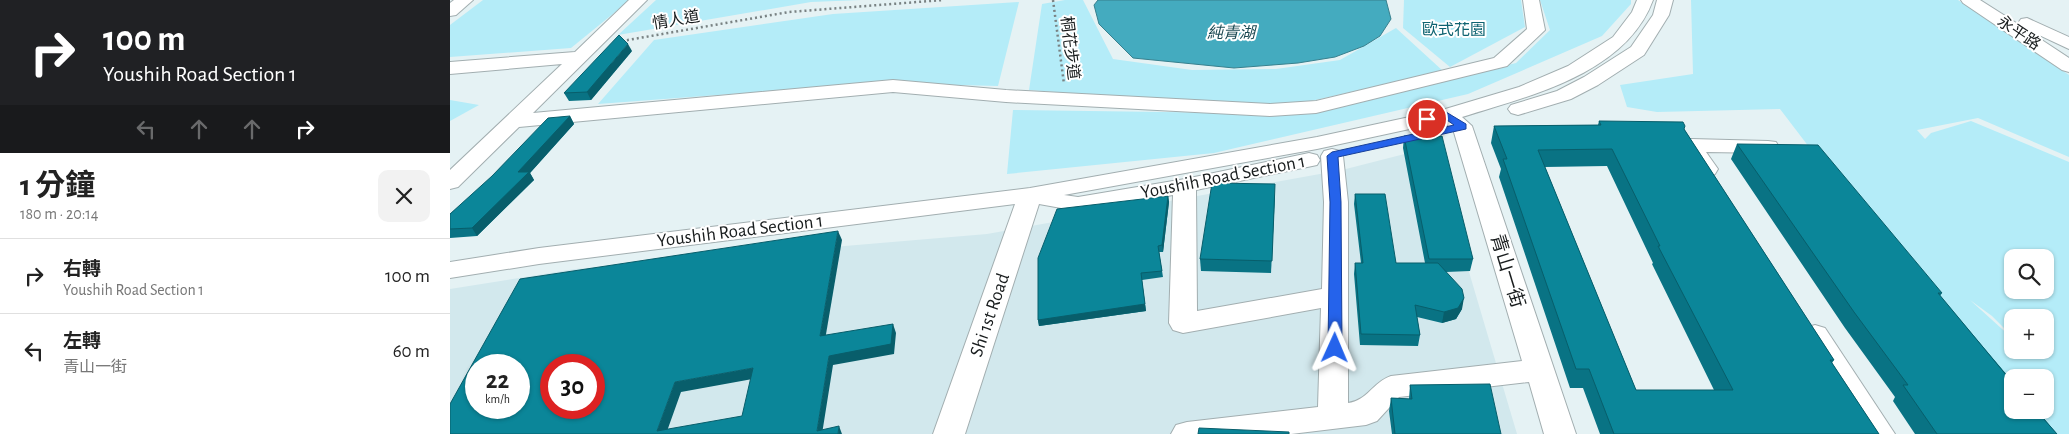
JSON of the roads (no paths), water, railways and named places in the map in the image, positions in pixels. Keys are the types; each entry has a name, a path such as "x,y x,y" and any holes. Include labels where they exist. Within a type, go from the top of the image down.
{"street":[{"path":"450,11 465,0"},
{"path":"513,121 639,0"},
{"path":"513,121 894,86 1066,99 1270,110 1316,107 1500,62 1536,30 1531,0"},
{"name":"Youshih Road Section 1","path":"450,270 539,256 1030,196 1074,186 1307,144 1454,121 1575,70 1619,41 1640,13 1645,0"},
{"name":"Youshih Road Section 1","path":"1030,196 1078,204 1185,186 1332,156 1454,121 1564,95 1591,81 1638,51 1661,15 1665,0"},
{"name":"永平路","path":"1981,2 2069,44"},
{"name":"永平路","path":"1981,2 2069,66"},
{"path":"450,68 586,52"},
{"name":"青山一街","path":"1454,121 1560,434"},
{"path":"1718,186 1692,145 1782,147"},
{"path":"1332,156 1336,202 1334,417"},
{"path":"1185,186 1184,323 1336,296"},
{"name":"Shi 1st Road","path":"949,434 1030,196"},
{"path":"1804,318 1879,434"},
{"path":"1187,434 1366,413 1391,387 1538,370"}],"lane":[{"path":"450,182 513,121"}],"water":[{"name":"純青湖","path":"1098,0 1386,0 1391,19 1380,36 1364,46 1335,57 1298,63 1234,68 1133,58 1099,24 1094,5"}],"park label":[{"name":"歐式花園","path":"1454,30"}]}
